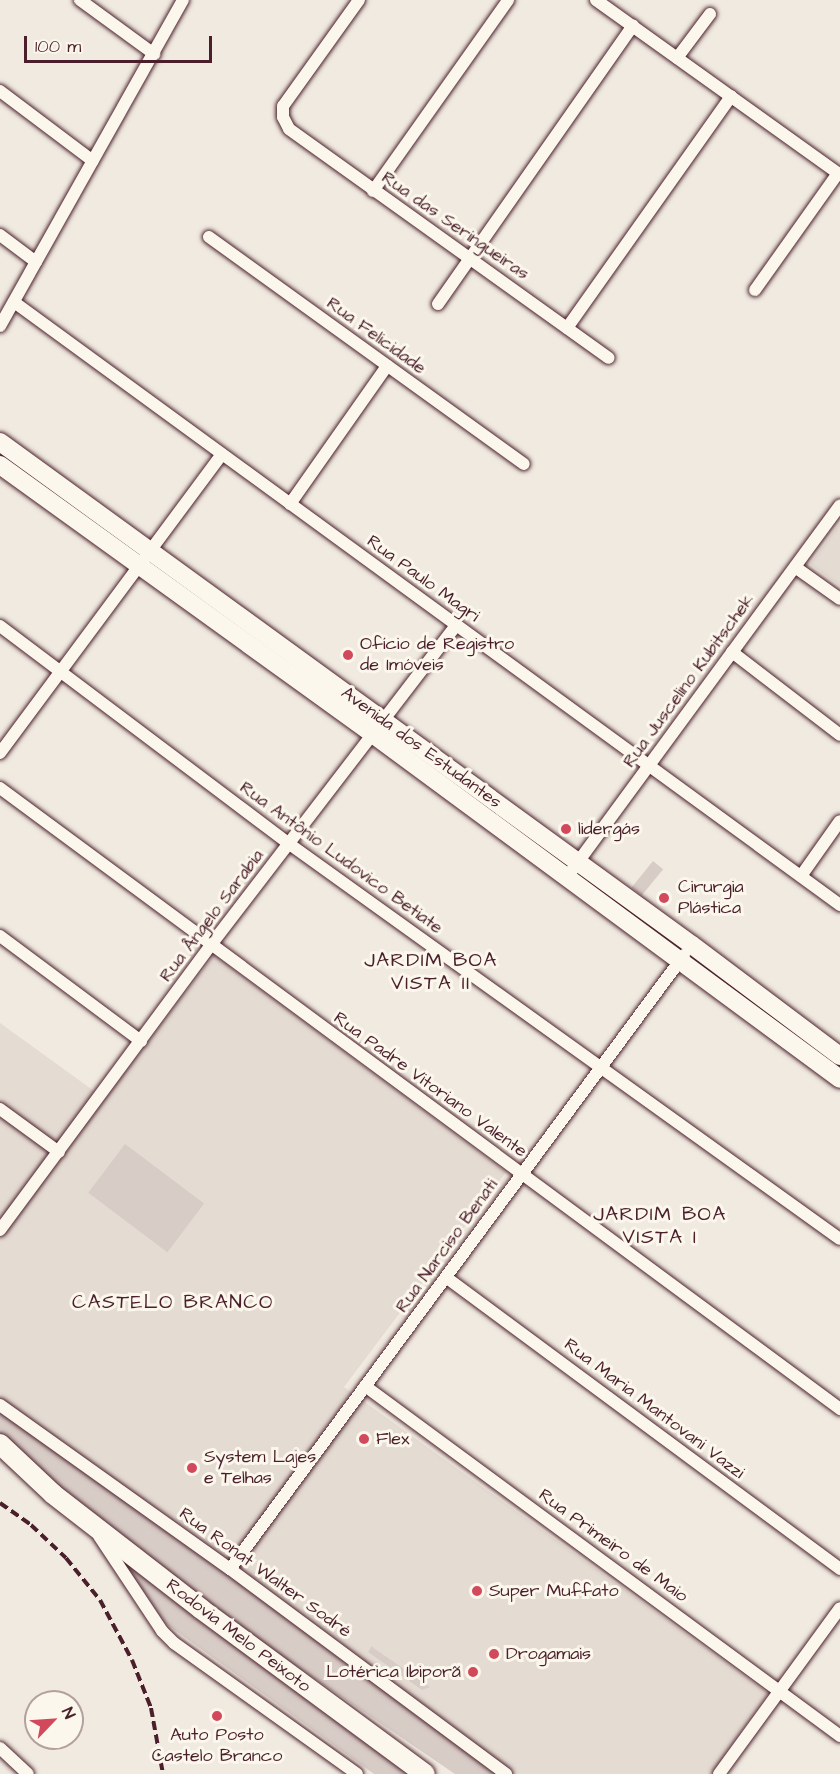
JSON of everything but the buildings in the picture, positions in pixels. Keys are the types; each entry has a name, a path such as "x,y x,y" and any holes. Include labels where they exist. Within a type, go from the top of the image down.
{"main road":[{"name":"Rodovia Melo Peixoto","path":"0,1444 53,1494"},
{"name":"Rodovia Melo Peixoto","path":"0,1462 53,1494 201,1609 425,1774"}],"street":[{"path":"80,0 154,54"},
{"path":"0,326 183,0"},
{"name":"Rua das Seringueiras","path":"359,0 284,106 284,121 292,133 609,358"},
{"path":"373,191 508,0"},
{"path":"596,0 839,174 755,290"},
{"path":"677,58 710,14"},
{"path":"438,304 633,26"},
{"path":"0,91 93,161"},
{"path":"567,328 731,96"},
{"path":"0,235 36,262"},
{"name":"Rua Felicidade","path":"209,237 524,464"},
{"name":"Rua Paulo Magri","path":"14,302 840,905"},
{"path":"290,504 387,366"},
{"name":"Avenida dos Estudantes","path":"0,442 151,552 379,728 573,869 692,945 840,1056"},
{"path":"0,753 222,454"},
{"name":"Avenida dos Estudantes","path":"0,465 139,566 379,728"},
{"name":"Rua Juscelino Kubitschek","path":"573,869 840,506"},
{"path":"795,567 840,600"},
{"name":"Rua Ângelo Sarabia","path":"0,1230 210,946 456,625"},
{"name":"Rua Antônio Ludovico Betiate","path":"0,626 288,843 840,1239"},
{"path":"732,652 840,735"},
{"name":"Rua Padre Vitoriano Valente","path":"0,788 210,946 840,1409"},
{"path":"801,876 840,821"},
{"name":"Avenida dos Estudantes","path":"573,869 680,960 840,1079"},
{"path":"0,936 141,1041"},
{"name":"Rua Narciso Benati","path":"230,1569 447,1278 599,1067 692,945"},
{"path":"0,1109 58,1152"},
{"name":"Rua Maria Mantovani Vazzi","path":"447,1278 840,1569"},
{"name":"Rua Primeiro de Maio","path":"365,1386 840,1736"},
{"name":"Rua Ronat Walter Sodré","path":"0,1405 230,1569 506,1774"},
{"path":"90,1522 162,1631 174,1643 357,1774"},
{"path":"722,1773 840,1608"},
{"path":"0,1748 28,1774"}],"shaded area":[{"path":"840,523 840,586 810,564"},
{"path":"653,861 663,869 642,896 632,887"},
{"path":"214,955 506,1172 344,1387 768,1693 711,1774 510,1774 0,1400 0,1023 105,1099"},
{"path":"125,1144 204,1204 167,1252 88,1193"},
{"path":"0,1401 496,1774 455,1774 220,1614 0,1442"},
{"path":"110,1542 415,1774 374,1774 165,1623"},
{"path":"372,1646 430,1687 422,1690 368,1652"}],"railway":[{"path":"0,1503 31,1525 66,1558 100,1600 132,1660 151,1708 163,1774"}],"place":[{"name":"Ofício de Registro de Imóveis","path":"348,655"},
{"name":"lidergás","path":"566,829"},
{"name":"Cirurgia Plástica","path":"664,898"},
{"name":"Flex","path":"364,1439"},
{"name":"System Lajes e Telhas","path":"192,1468"},
{"name":"Super Muffato","path":"477,1591"},
{"name":"Drogamais","path":"494,1654"},
{"name":"Lotérica Ibiporã","path":"473,1672"},
{"name":"Auto Posto Castelo Branco","path":"217,1716"}],"district":[{"name":"JARDIM BOA VISTA II","path":"431,972"},
{"name":"JARDIM BOA VISTA I","path":"660,1226"},
{"name":"CASTELO BRANCO","path":"173,1302"}]}
